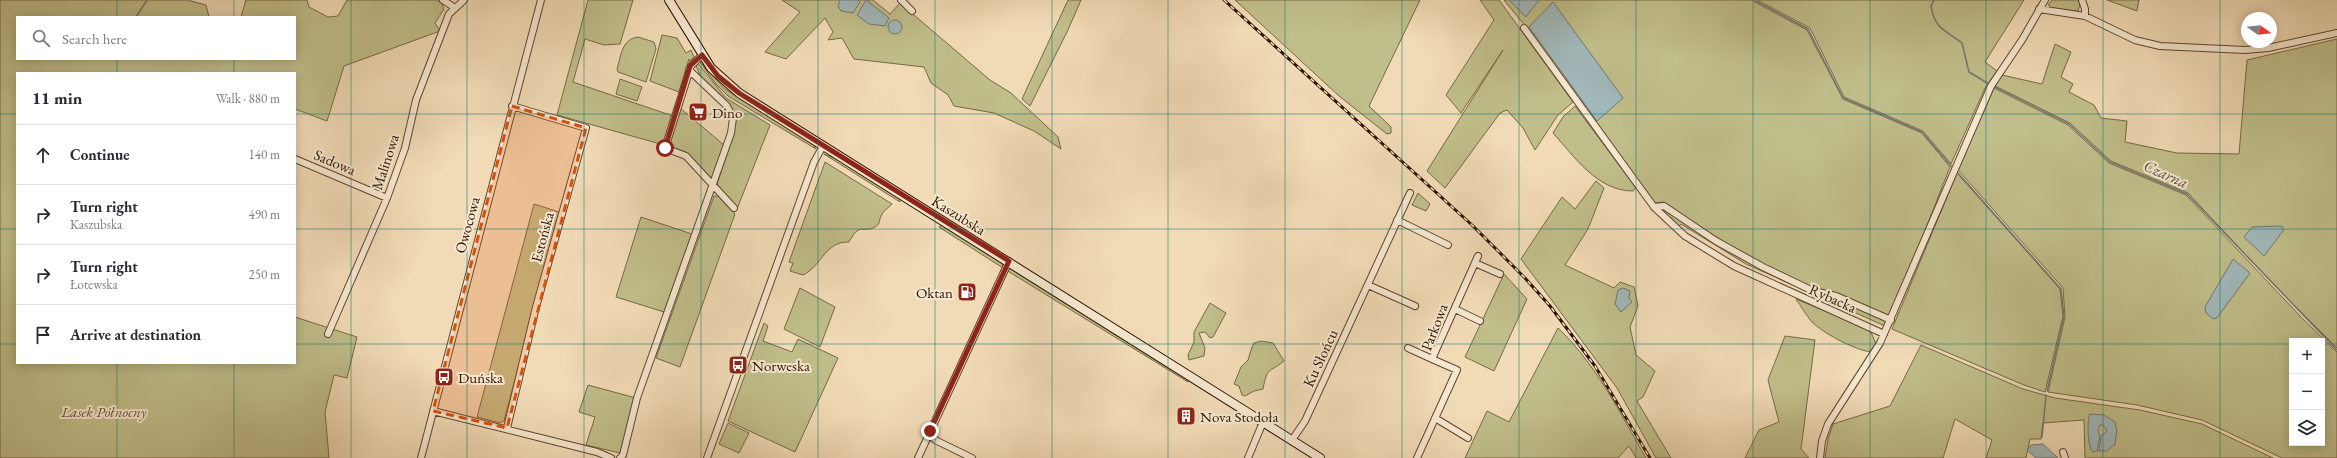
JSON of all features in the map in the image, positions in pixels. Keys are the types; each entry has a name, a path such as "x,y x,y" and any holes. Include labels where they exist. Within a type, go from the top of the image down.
{"main road":[{"name":"Kaszubska","path":"669,0 702,55 718,76 732,88 1320,458"}],"street":[{"path":"443,0 455,8"},
{"name":"Malinowa","path":"328,334 387,198 405,148 416,100 449,14 464,0"},
{"name":"Owocowa","path":"421,458 541,0"},
{"path":"901,0 912,11"},
{"path":"1820,458 1822,440 1828,424 1876,352 1991,86 2022,40 2045,0"},
{"path":"2082,0 2086,9 2085,16"},
{"path":"2039,9 2085,16 2143,43 2229,50 2268,48 2337,33"},
{"name":"Rybacka","path":"1524,28 1654,207 1685,236 1734,266 1884,334"},
{"path":"702,55 693,62 689,70 665,148 686,156 734,208"},
{"path":"620,458 623,455 637,398 732,133 733,118 727,106 689,70"},
{"name":"Estońska","path":"507,428 536,307 586,128 512,106"},
{"path":"708,458 814,162 823,146"},
{"name":"Sadowa","path":"296,159 387,198"},
{"name":"Ku Słońcu","path":"1292,440 1305,421 1410,194"},
{"path":"1654,207 1664,206 1716,241 1763,267 1814,291 1836,296 1891,320"},
{"path":"1397,220 1448,245"},
{"name":"Parkowa","path":"1417,458 1457,370 1432,359 1478,256"},
{"path":"918,458 1009,261"},
{"path":"1475,263 1500,274"},
{"path":"1368,285 1415,306"},
{"path":"1455,309 1480,321"},
{"path":"1408,348 1432,359"},
{"path":"433,410 597,452 611,458"},
{"path":"1435,418 1468,438"},
{"path":"1248,458 1263,422"},
{"path":"930,431 933,438 943,445 972,458"}],"highlighted area":[{"path":"512,106 586,128 507,428 433,411"}],"green space":[{"name":"Lasek Północny","path":"0,0 187,0 206,5 209,16 16,16 16,60 296,60 296,16 241,16 246,0 307,0 309,7 328,17 338,16 347,0 437,0 442,4 444,9 435,23 440,31 344,66 327,121 296,109 296,72 16,72 16,364 296,364 296,317 357,337 347,378 334,375 325,412 329,458 0,458"},
{"path":"588,0 633,0 620,44 604,45 585,39 573,82 673,116 664,145 557,115"},
{"path":"782,0 873,0 890,14 900,3 990,80 1011,93 1058,137 1061,149 1034,131 994,113 954,106 948,95 931,83 924,67 854,59 842,38 828,40 833,32 825,18 786,59 765,52 800,12"},
{"path":"1068,0 1081,0 1067,32 1030,106 1022,99"},
{"path":"1235,0 1420,0 1369,106 1391,127 1391,133 1387,134 1339,96"},
{"path":"1480,0 1499,0 1573,102 1558,115 1535,150 1523,128 1507,110 1500,113 1445,188 1427,171 1503,50 1461,113 1446,95 1494,20"},
{"path":"1504,0 1751,0 1807,30 1843,99 1922,133 1950,167 1892,314 1887,317 1823,293 1747,257 1663,202 1655,203 1526,27"},
{"path":"1757,0 2024,0 1985,62 1997,71 1985,88 1951,164 1923,131 1844,97 1810,28"},
{"path":"2052,0 2078,0 2080,4 2078,11 2054,9 2048,5"},
{"path":"2107,0 2139,0 2137,11"},
{"path":"662,35 677,38 686,53 691,50 694,57 690,61 689,59 679,92 650,81"},
{"path":"638,37 654,42 656,49 646,82 618,72 617,69 625,44 633,38"},
{"path":"2337,39 2337,348 2275,286 2188,193 2111,161 2070,123 1995,86 2002,75 2042,84 2055,44 2071,52 2061,77 2073,84 2069,92 2094,105 2101,118 2127,121 2125,142 2177,153 2239,154 2247,60"},
{"path":"699,61 725,89 813,144 816,149 728,96 716,84"},
{"path":"697,62 726,98 770,125 737,209 717,184 734,134 735,118 702,79 696,66"},
{"path":"620,79 642,87 637,101 616,94"},
{"path":"1994,88 2068,125 2109,163 2186,195 2323,338 2289,338 2289,446 2325,446 2325,340 2337,352 2337,458 2282,458 2202,420 2137,405 2048,392 2065,317 2063,288 1958,170"},
{"path":"1575,106 1636,188 1633,191 1608,185 1597,179 1587,171 1553,133 1563,117"},
{"path":"680,108 724,145 713,180 686,152 668,147"},
{"path":"824,154 845,162 900,198 900,202"},
{"path":"825,162 892,204 883,213 877,226 871,229 859,230 849,242 834,245 815,266 803,275 790,271 793,263 789,262"},
{"path":"1957,173 2060,289 2063,316 2045,392 2024,385 1892,329"},
{"path":"1596,181 1604,188 1588,229 1565,265 1614,288 1620,282 1634,287 1638,306 1630,327 1636,355 1655,371 1643,397 1637,401 1671,458 1656,458 1617,388 1521,259 1562,197 1575,209"},
{"path":"1418,193 1430,204 1426,211 1412,205"},
{"path":"714,196 718,196 735,214 680,367 656,358"},
{"path":"534,204 559,212 504,421 500,423 477,417"},
{"path":"1662,207 1722,247 1887,321 1885,326 1746,264 1681,224 1678,227 1661,209"},
{"path":"641,217 692,234 664,312 616,297"},
{"path":"942,225 1002,263 1003,268 939,227"},
{"path":"1010,268 1189,380 1188,382 1006,270"},
{"path":"1504,274 1527,299 1494,371 1465,357"},
{"path":"800,288 835,307 820,347 784,329"},
{"path":"1796,299 1870,330 1877,346 1873,352 1867,351 1859,349 1832,336 1812,322"},
{"path":"1210,303 1226,313 1213,337 1210,338 1205,332 1199,333 1205,348 1204,356 1189,360 1188,355 1194,342 1194,332"},
{"path":"764,323 768,326 763,341 792,352 798,339 838,358 795,452 728,421"},
{"path":"1558,328 1572,342 1596,373 1646,458 1636,458 1629,446 1618,458 1465,458 1487,411 1509,422"},
{"path":"1785,336 1815,340 1801,449 1809,458 1745,458 1759,430 1779,422 1768,380"},
{"path":"1261,341 1273,343 1284,361 1269,371 1263,389 1254,391 1245,396 1242,395 1239,386 1234,384 1241,367 1248,360 1254,343"},
{"path":"1921,345 2023,389 2055,398 2140,410 2202,424 2273,458 2085,458 2084,420 2043,423 2041,439 2030,439 2026,458 1986,458 1992,440 1955,419 1943,458 1825,458 1828,439 1833,424 1890,406"},
{"path":"588,385 636,398 620,453 586,445 595,417 579,412"},
{"path":"728,423 749,433 739,453 719,444"}],"water":[{"path":"840,0 858,0 860,2 853,13 841,11 838,6"},
{"path":"866,0 889,18 885,26 869,24 857,15"},
{"path":"1509,0 1539,0 1526,17"},
{"path":"1553,2 1623,98 1597,121 1529,27"},
{"path":"892,20 898,20 902,24 902,30 898,34 892,34 888,30 888,24"},
{"path":"2252,227 2283,227 2283,231 2264,256 2244,237"},
{"path":"2233,259 2250,273 2217,318 2214,319 2206,313 2205,307"},
{"path":"1623,288 1630,291 1629,298 1632,302 1621,312 1615,304 1618,290"},
{"path":"2090,414 2104,415 2115,422 2117,431 2115,444 2107,451 2099,451 2101,436 2107,431 2103,425 2100,425 2098,430 2100,437 2097,451 2093,452 2091,449 2088,433 2088,421"},
{"path":"2043,444 2058,458 2036,458 2027,450 2031,445"}],"waterway":[{"path":"137,16 147,0"},
{"path":"1754,0 1808,29 1843,98 1922,132 1952,167"},
{"name":"Czarna","path":"1934,0 1931,6 1938,25 1962,43 1969,72 1989,84"},
{"name":"Czarna","path":"1995,87 2069,124 2110,162 2187,194 2337,350"},
{"path":"1957,172 2061,289 2064,316 2047,391"},
{"path":"2042,437 2046,395"}],"railway":[{"path":"1224,0 1472,225 1525,278 1550,306 1595,366 1650,458"}],"place":[{"name":"Dino","path":"698,112"},
{"name":"Oktan","path":"967,292"},
{"name":"Norweska","path":"738,365"},
{"name":"Duńska","path":"444,377"},
{"name":"Nova Stodoła","path":"1186,416"}],"route":[{"path":"665,148 690,66 702,55 718,76 739,93 978,244 1009,261 997,283 930,431"}]}
